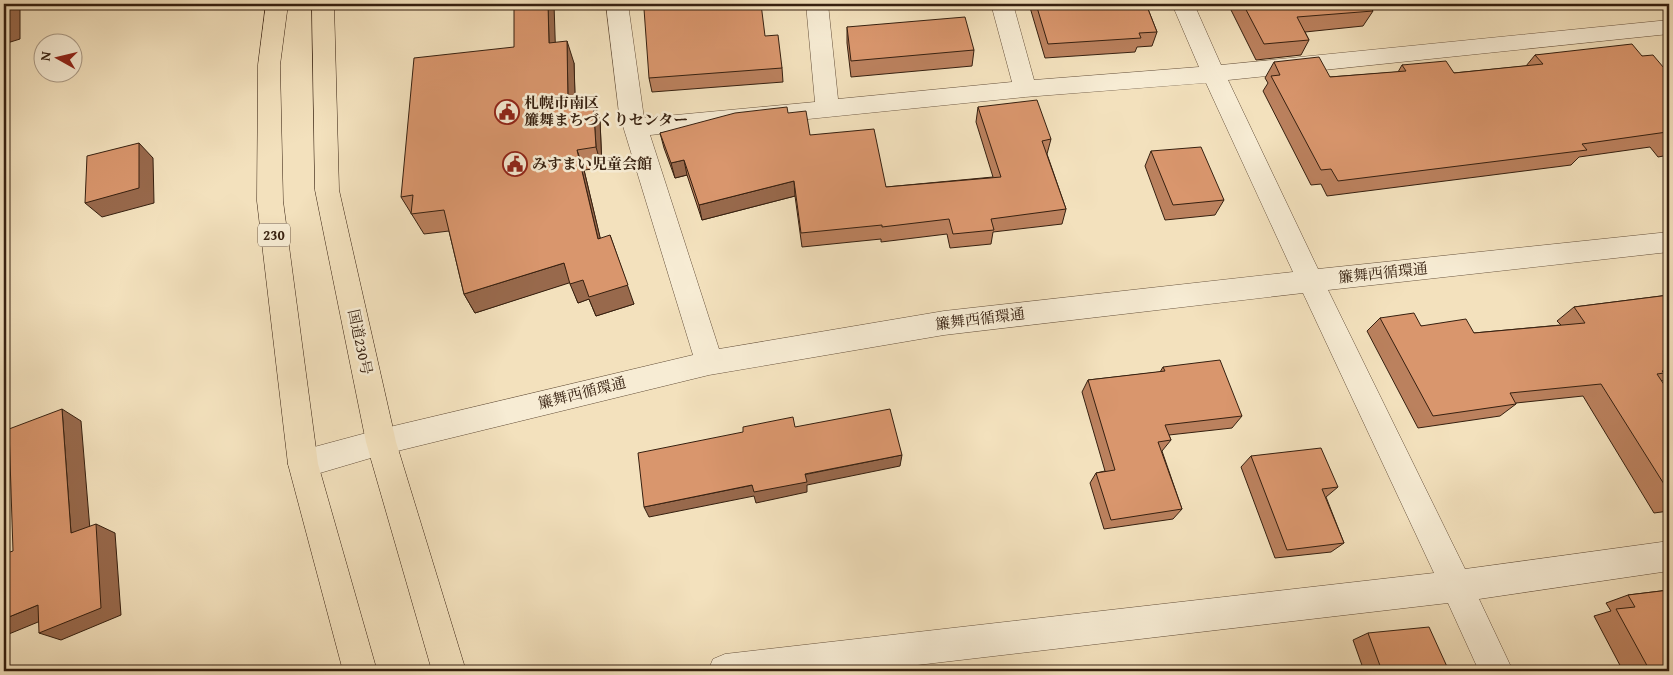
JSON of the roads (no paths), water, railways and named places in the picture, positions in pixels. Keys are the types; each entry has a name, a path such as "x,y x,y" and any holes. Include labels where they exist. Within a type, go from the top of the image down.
{"highway":[{"name":"230","path":"277,4 270,65 270,202 303,464 360,671"},
{"name":"国道230号","path":"323,4 327,190 381,442 449,671"}],"street":[{"path":"618,4 631,113 709,363"},
{"path":"817,4 827,109"},
{"path":"1002,4 1025,88"},
{"path":"1183,4 1213,74 1310,281 1496,671"},
{"path":"636,128 1025,88 1213,74 1669,27"},
{"name":"簾舞西循環通","path":"303,464 381,442 709,363 944,324 1310,281 1669,242"},
{"path":"725,671 822,666 1457,586 1669,556"}],"place":[{"name":"札幌市南区 簾舞まちづくりセンター","path":"507,112"},
{"name":"みすまい児童会館","path":"515,164"}]}
